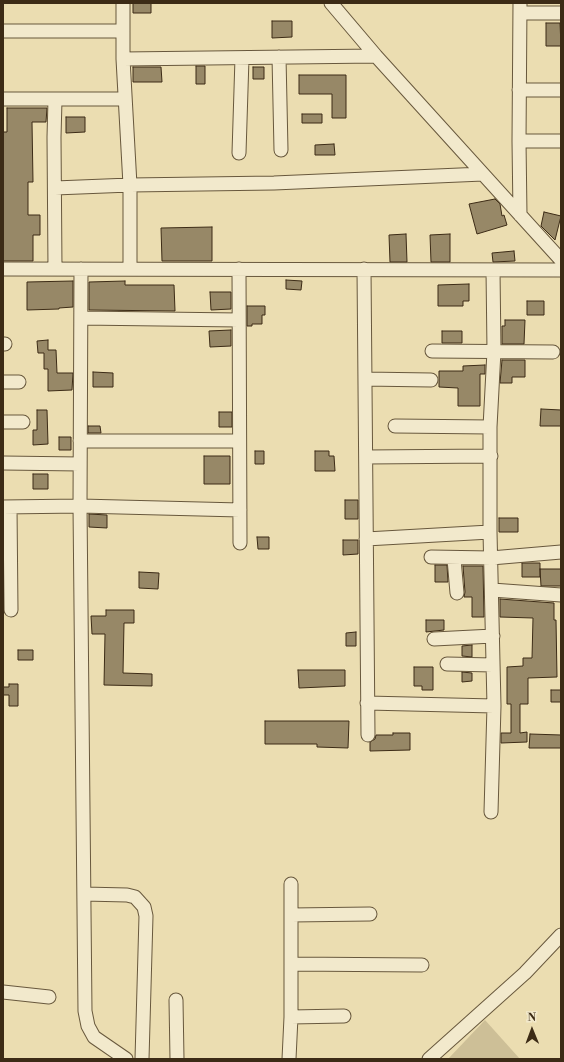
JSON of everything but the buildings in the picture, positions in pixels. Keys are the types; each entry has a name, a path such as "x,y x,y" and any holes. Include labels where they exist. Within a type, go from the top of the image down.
{"street":[{"path":"123,3 123,59 130,185 130,269"},
{"path":"331,3 376,56 561,260"},
{"path":"520,215 520,8 561,13"},
{"path":"3,32 123,31"},
{"path":"123,59 376,56"},
{"path":"279,57 281,150"},
{"path":"239,153 242,58"},
{"path":"519,90 561,90"},
{"path":"3,99 125,99"},
{"path":"55,100 55,269"},
{"path":"519,141 561,141"},
{"path":"55,188 130,185 274,183 483,174"},
{"path":"3,269 561,270"},
{"path":"81,269 80,506 85,1012 88,1026 91,1033 97,1040 126,1059"},
{"path":"239,269 240,543"},
{"path":"364,269 368,735"},
{"path":"491,812 494,706 492,558 490,532 490,427 494,351 493,270"},
{"path":"81,318 239,320"},
{"path":"432,351 553,352"},
{"path":"365,379 431,380"},
{"path":"3,382 19,382"},
{"path":"3,422 23,422"},
{"path":"395,426 490,427"},
{"path":"80,441 240,441"},
{"path":"366,457 491,456"},
{"path":"3,463 80,464"},
{"path":"11,610 7,507 80,506 240,510"},
{"path":"366,539 490,532"},
{"path":"431,557 454,559 492,558 561,552"},
{"path":"454,559 457,593"},
{"path":"492,590 561,595"},
{"path":"434,639 493,636"},
{"path":"446,664 493,665"},
{"path":"367,703 494,706"},
{"path":"289,1059 291,1017 291,884"},
{"path":"84,894 127,895 135,897 144,907 146,916 142,1059"},
{"path":"291,915 370,914"},
{"path":"429,1059 525,973 561,935"},
{"path":"291,964 422,965"},
{"path":"3,992 49,997"},
{"path":"176,1000 177,1059"},
{"path":"291,1017 344,1016"}],"shaded area":[{"path":"485,1020 520,1059 448,1059"}]}
